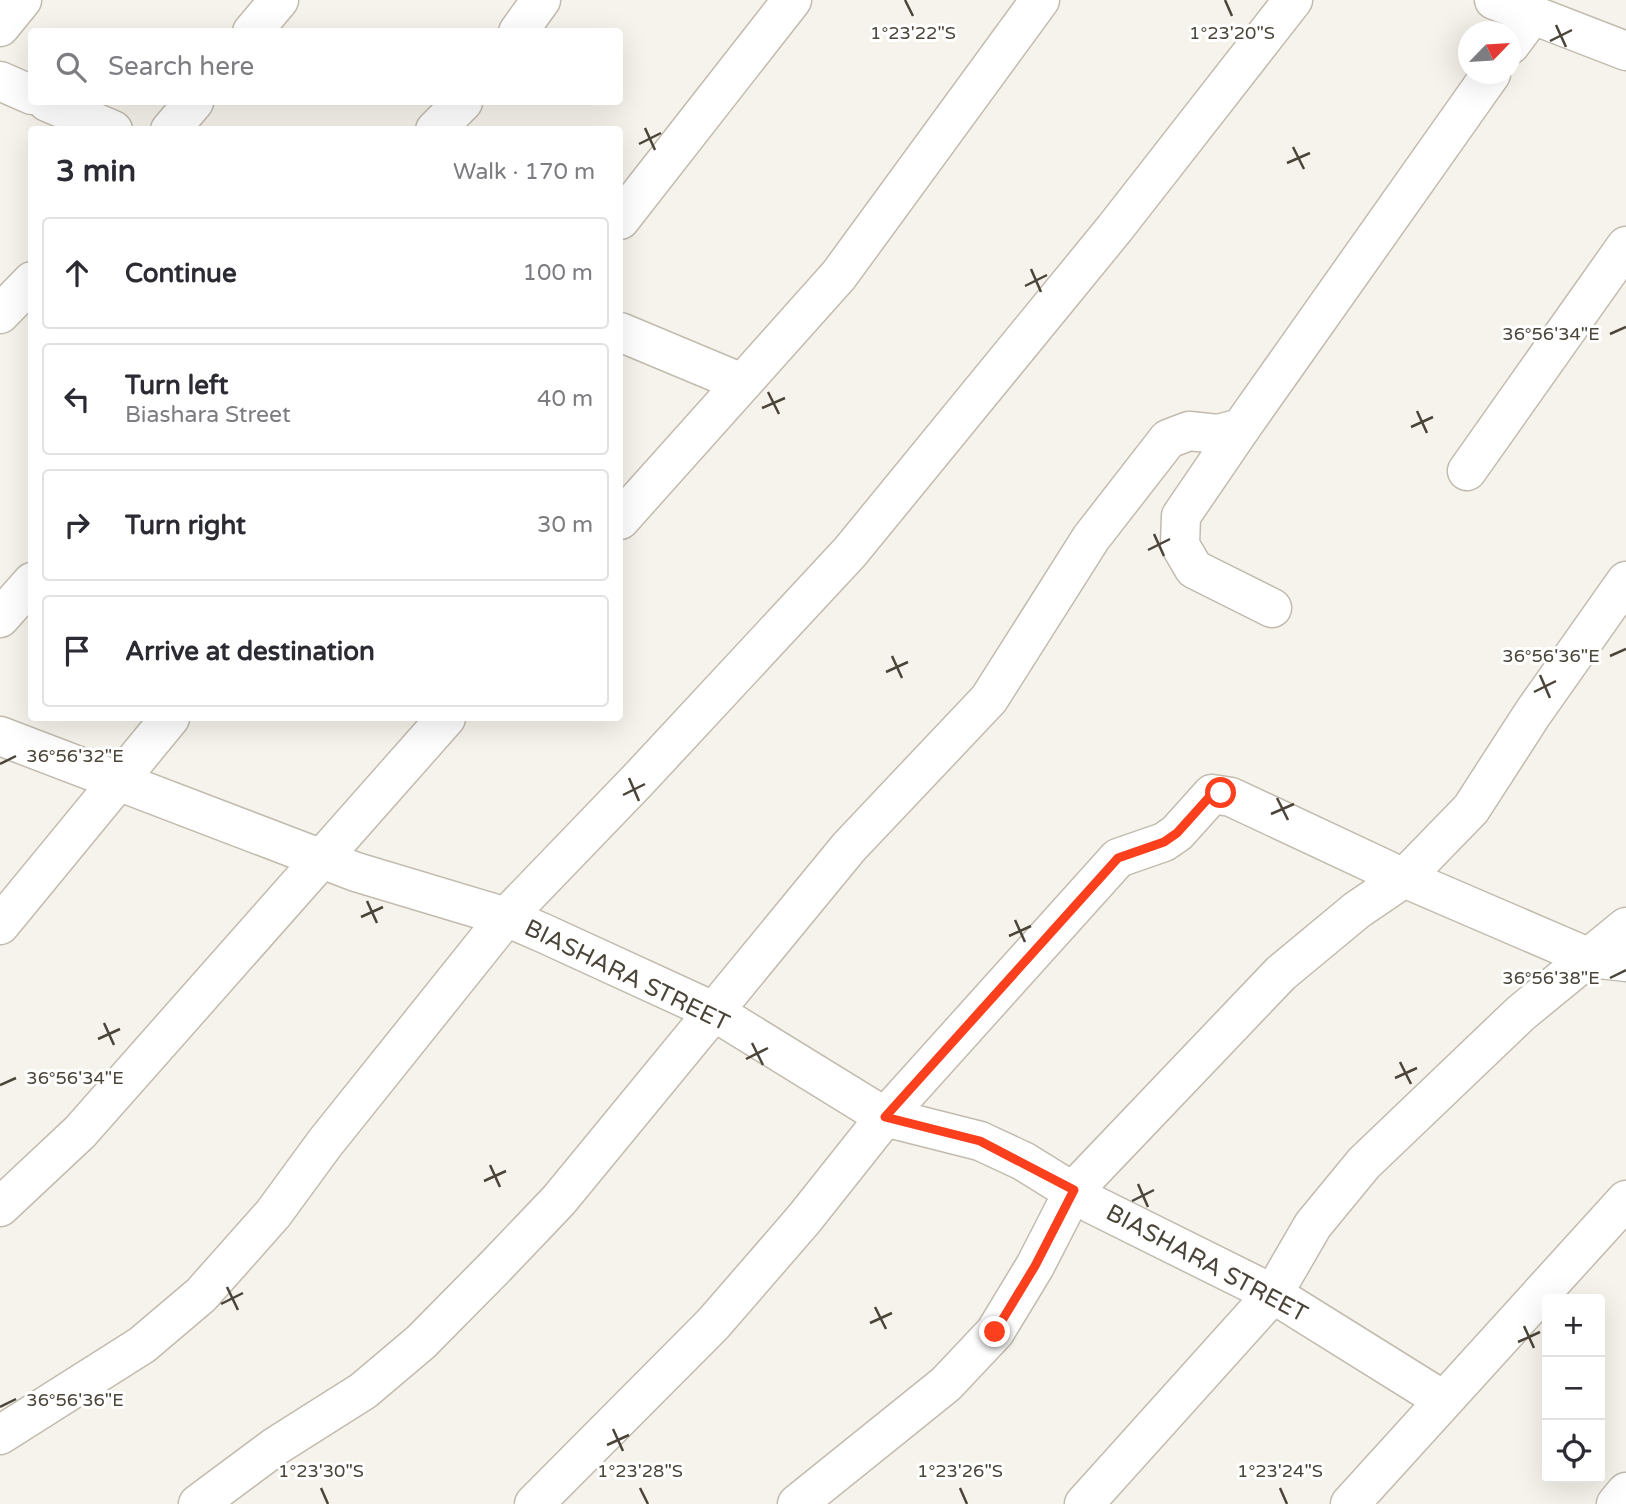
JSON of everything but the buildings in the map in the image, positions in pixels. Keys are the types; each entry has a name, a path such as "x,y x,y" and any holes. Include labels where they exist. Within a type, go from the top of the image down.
{"street":[{"path":"0,27 22,0"},
{"path":"256,28 279,0"},
{"path":"521,28 541,0"},
{"path":"623,216 792,0"},
{"path":"623,517 839,275 1040,0"},
{"path":"0,1435 142,1345 201,1295 273,1214 325,1143 506,917 647,771 850,552 1115,228 1293,0"},
{"path":"1494,0 1512,21"},
{"path":"1521,31 1626,51"},
{"path":"0,81 28,93"},
{"path":"1272,608 1194,569 1180,545 1181,516 1484,84"},
{"path":"54,105 104,126"},
{"path":"173,126 191,105"},
{"path":"439,126 460,105"},
{"path":"1467,471 1626,246"},
{"path":"0,314 28,285"},
{"path":"623,333 742,383"},
{"path":"198,1504 276,1446 363,1391 421,1342 559,1200 849,847 989,699 1091,538 1168,439 1189,431 1219,434 1241,428"},
{"path":"797,1504 946,1384 995,1332 1035,1266 1074,1190 1281,973 1357,910 1404,878 1471,809 1533,713 1626,581"},
{"path":"0,618 28,586"},
{"path":"0,925 168,721"},
{"path":"0,1208 80,1132 443,721"},
{"name":"BIASHARA STREET","path":"0,736 321,859 506,917 713,1011 885,1117 980,1141 1074,1190 1094,1205 1273,1294 1443,1399"},
{"path":"534,1504 713,1324 804,1219 885,1117 1118,858 1171,837 1212,794 1231,797 1404,878 1608,960"},
{"path":"1084,1504 1273,1294 1313,1225 1364,1163 1521,1013 1608,960 1626,927"},
{"path":"1350,1504 1626,1200"},
{"path":"1616,1504 1626,1492"}],"route":[{"path":"995,1332 1035,1266 1074,1190 1023,1161 980,1141 885,1117 1118,858 1164,842 1177,833 1212,794 1221,793"}]}
